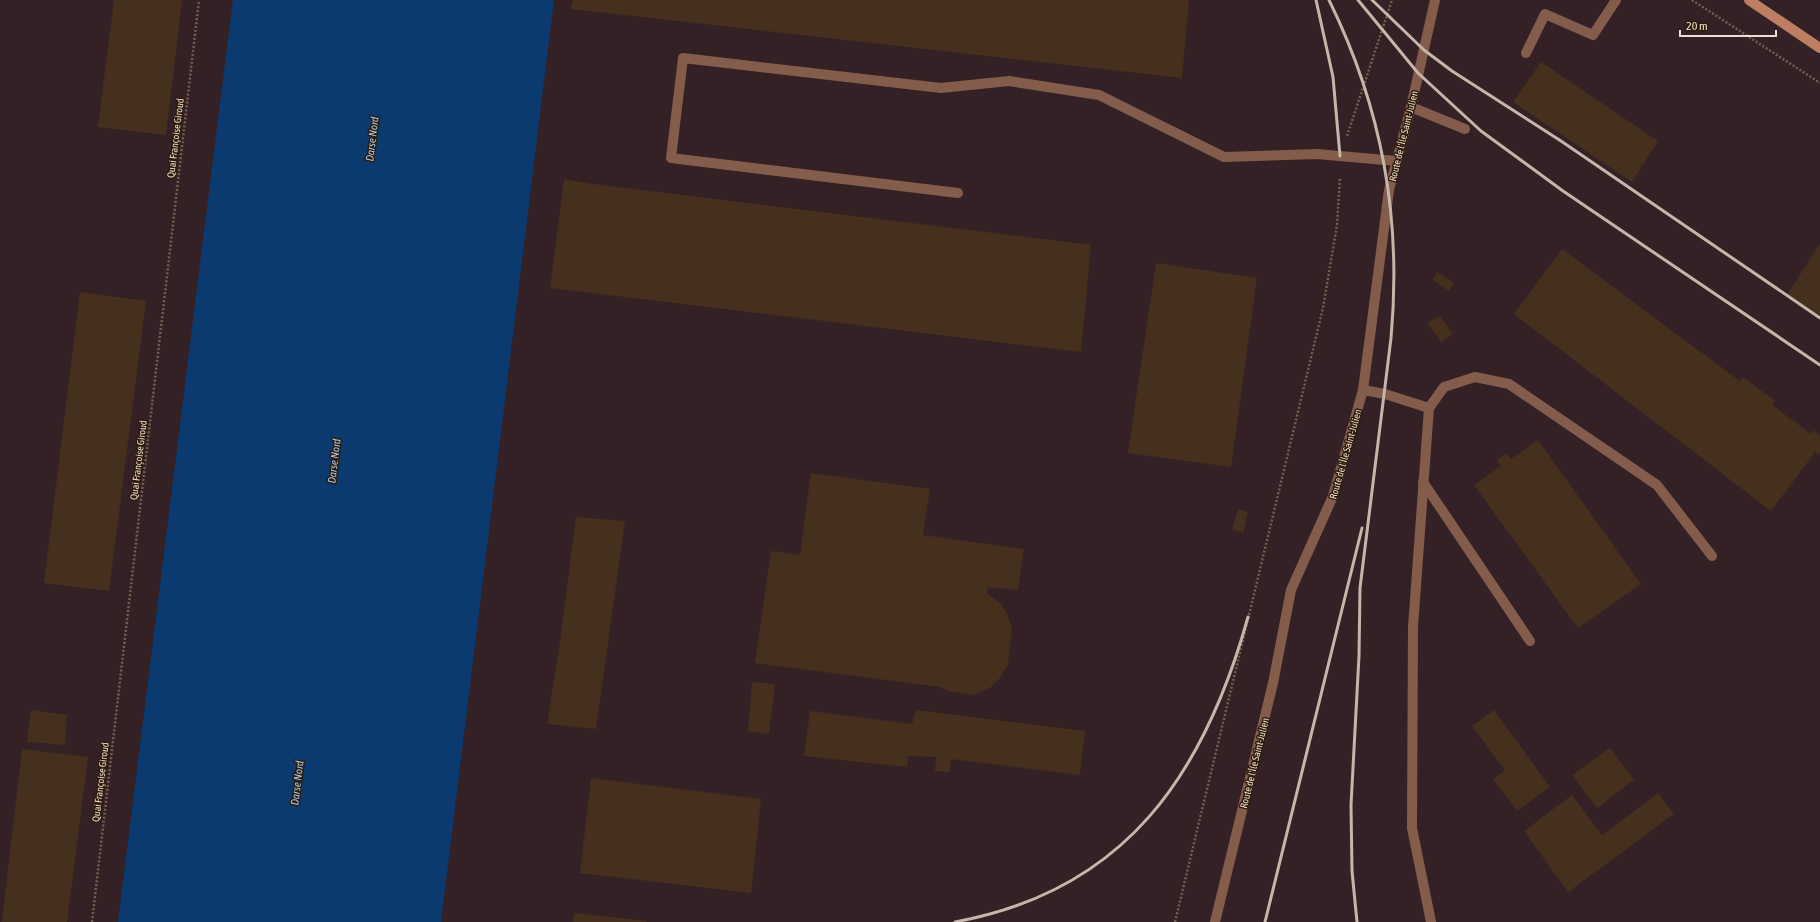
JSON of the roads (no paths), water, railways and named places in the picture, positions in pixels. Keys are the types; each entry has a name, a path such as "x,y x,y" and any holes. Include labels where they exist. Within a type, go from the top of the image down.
{"main road":[{"path":"1749,0 1820,48"}],"street":[{"name":"Route de l'Île Saint-Julien","path":"1215,922 1273,683 1291,590 1334,496 1363,390 1389,190 1435,0"},
{"path":"1526,53 1545,14 1593,35 1616,0"},
{"path":"958,193 671,158 683,58 941,88 1009,81 1099,95 1224,157 1318,154 1396,161"},
{"path":"1410,107 1465,129"},
{"path":"1431,922 1412,828 1413,627 1429,408 1444,387 1476,377 1509,384 1657,485 1712,556"},
{"path":"1363,390 1385,394 1429,408"},
{"path":"1423,482 1530,641"}],"water":[{"name":"Darse Nord","path":"233,0 554,0 441,922 118,922"}],"railway":[{"path":"1316,0 1333,77 1340,156"},
{"path":"1329,0 1363,82 1375,123 1384,164 1390,207 1393,250 1394,293 1391,338 1360,588 1359,656 1351,805 1352,871 1357,922"},
{"path":"1358,0 1418,73 1481,131 1563,191 1820,365"},
{"path":"1372,0 1424,50 1452,71 1561,141 1820,318"},
{"path":"1265,922 1362,528"},
{"path":"955,922 1015,906 1066,883 1111,854 1149,817 1181,775 1208,727 1230,674 1248,617"}]}
